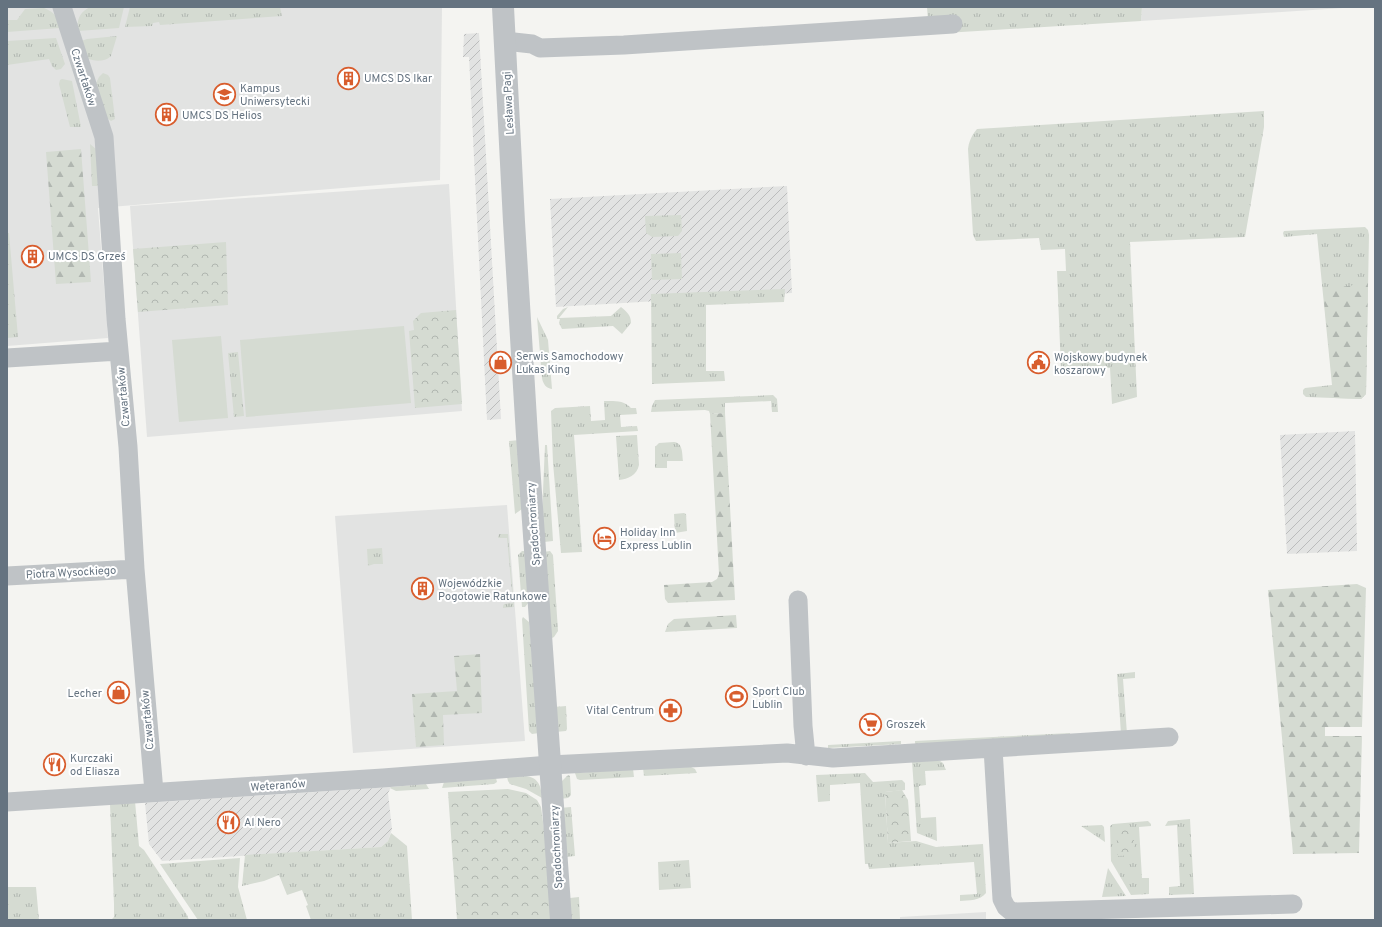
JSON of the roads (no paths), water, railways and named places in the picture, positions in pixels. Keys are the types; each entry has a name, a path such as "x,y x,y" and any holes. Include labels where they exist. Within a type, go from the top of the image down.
{"street":[{"name":"Czwartaków","path":"62,7 104,137 119,351 128,447 135,569 154,792"},
{"name":"Lesława Pagi","path":"503,7 513,200"},
{"path":"505,42 532,44 540,48 608,46 953,24"},
{"name":"Spadochroniarzy","path":"513,200 526,428 561,920"},
{"path":"7,358 119,351"},
{"name":"Piotra Wysockiego","path":"7,576 135,569"},
{"path":"798,600 803,726 806,756"},
{"name":"Weteranów","path":"7,802 383,778 550,765 787,754 833,758 1169,737"},
{"path":"993,748 1002,899 1006,907 1012,912 1293,904"}],"place":[{"name":"UMCS DS Ikar","path":"349,78"},
{"name":"Kampus Uniwersytecki","path":"224,94"},
{"name":"UMCS DS Helios","path":"167,115"},
{"name":"UMCS DS Grześ","path":"33,256"},
{"name":"Serwis Samochodowy Lukas King","path":"501,362"},
{"name":"Wojskowy budynek koszarowy","path":"1039,363"},
{"name":"Holiday Inn Express Lublin","path":"604,538"},
{"name":"Wojewódzkie Pogotowie Ratunkowe","path":"423,589"},
{"name":"Lecher","path":"118,693"},
{"name":"Sport Club Lublin","path":"736,697"},
{"name":"Vital Centrum","path":"670,710"},
{"name":"Groszek","path":"870,724"},
{"name":"Kurczaki od Eliasza","path":"54,764"},
{"name":"Al Nero","path":"228,822"}]}
